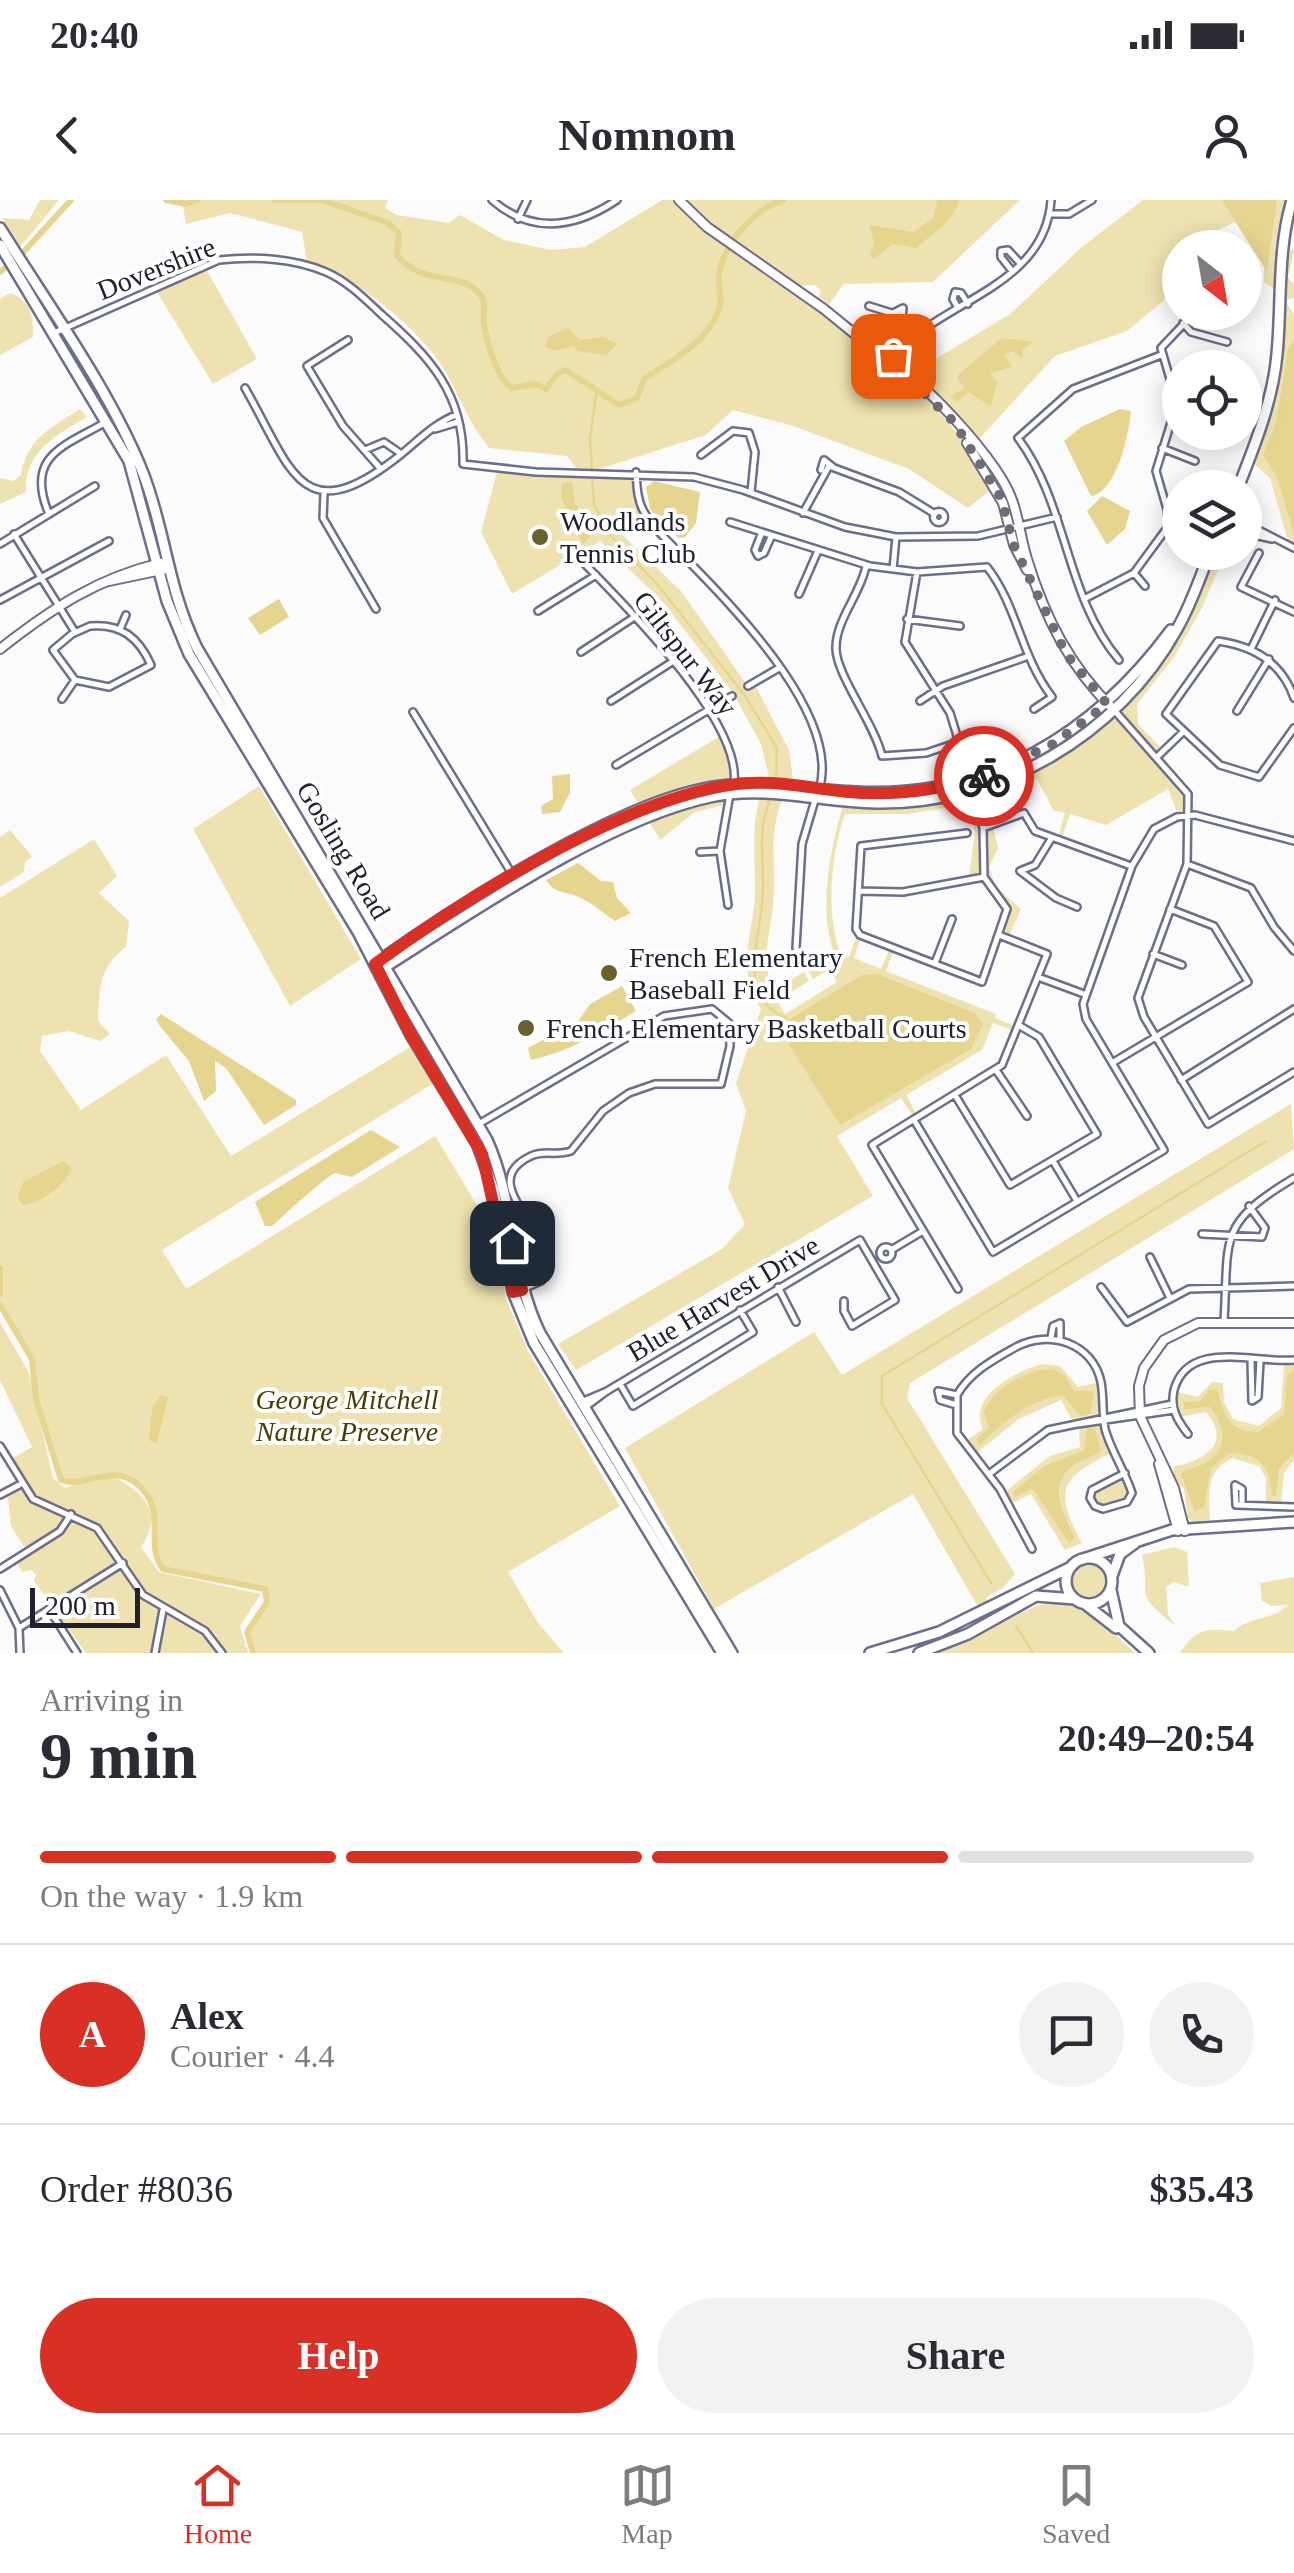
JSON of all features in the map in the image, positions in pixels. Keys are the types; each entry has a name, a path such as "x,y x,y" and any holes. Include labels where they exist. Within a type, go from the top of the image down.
{"main road":[{"path":"1245,470 1267,408 1277,355 1292,200"},
{"name":"Gosling Road","path":"2,239 112,418 150,492 162,567 206,664 474,1127 534,1343 722,1653"},
{"path":"380,965 681,795 732,789 909,792 972,785 1037,754 1110,707 1187,607 1202,570"},
{"path":"380,965 514,877 626,824"},
{"name":"Gosling Road","path":"518,1291 732,1653"},
{"path":"870,1653 939,1632 1076,1563 1142,1537 1294,1525"},
{"path":"1149,1653 1117,1621 1112,1576 1126,1548 1182,1531"},
{"path":"1076,1563 1100,1560 1112,1576"},
{"path":"1076,1563 1067,1586 1079,1601 1105,1616 1140,1653"},
{"path":"919,1653 968,1634 1036,1596 1102,1600 1112,1588"}],"street":[{"path":"492,200 518,219 544,225 574,222 617,200"},
{"path":"518,219 528,200"},
{"path":"601,200 606,208"},
{"path":"678,200 721,237 891,359 935,400 1005,486 1018,554 1036,583 1066,654 1184,786 1189,815 1187,864 1138,998 1156,1037 1208,1124 1294,1072"},
{"path":"891,359 914,335 968,304 1012,271 1040,240 1051,200"},
{"path":"1049,214 1069,214 1092,200"},
{"path":"1012,271 1000,257 1001,250 1008,250 1020,263"},
{"name":"Dovershire","path":"58,331 219,260 245,256 323,270 348,284 434,362 458,419 463,464 581,473 636,472"},
{"path":"959,309 953,299 956,292 961,292 968,304"},
{"path":"869,306 902,318 914,335"},
{"path":"1120,660 1084,599 1042,475 1018,438 1072,389 1161,354 1164,342 1177,330"},
{"path":"1189,330 1226,342"},
{"path":"348,340 307,366 342,426 380,468"},
{"path":"245,388 300,480 324,494 341,491 401,454 428,430 458,419"},
{"path":"49,514 42,487 48,460 66,442 112,418"},
{"path":"700,454 728,434 744,431 754,443 747,491"},
{"path":"365,450 384,442 401,454"},
{"path":"1162,448 1156,470 1162,490"},
{"path":"1167,450 1195,461"},
{"path":"803,512 814,497 822,473 833,467 898,492 935,514"},
{"path":"803,962 796,948 802,844 826,763 822,743 779,668 737,610 650,520 638,495 636,472 694,477 747,491 812,516 896,537 942,539 1015,529 1057,517"},
{"path":"0,544 95,486"},
{"path":"324,494 322,518 376,609"},
{"path":"810,505 812,516"},
{"path":"730,522 866,566 917,572 987,568 1012,614 1026,658 1052,698 1034,710"},
{"path":"762,532 755,550 758,556 764,554 771,536"},
{"path":"1262,532 1294,548"},
{"path":"14,534 75,632"},
{"path":"1262,536 1275,539"},
{"path":"893,569 896,537"},
{"path":"1084,599 1134,573 1162,538"},
{"path":"0,600 109,541"},
{"path":"799,594 818,553"},
{"name":"Giltspur Way","path":"578,557 636,616 708,710 732,751 732,789 720,852 728,905"},
{"path":"866,566 832,643 842,672 867,713 882,756 960,745 983,734"},
{"path":"0,649 58,604 100,584 162,567"},
{"path":"1250,570 1241,588 1275,600 1294,612"},
{"path":"917,572 906,647 936,690 960,745 983,828 984,878 1008,909 982,982 859,934 858,892 864,844 967,833"},
{"path":"1134,573 1145,586"},
{"path":"538,611 596,575"},
{"path":"1252,649 1275,600"},
{"path":"120,629 126,615"},
{"path":"581,652 636,616"},
{"path":"908,619 960,626"},
{"path":"97,626 120,629 137,641 151,666 113,686 96,688 75,680 53,652 75,632 97,626"},
{"path":"1294,698 1269,660 1252,649 1218,640 1166,714 1220,765 1260,777 1294,728"},
{"path":"895,650 906,647"},
{"path":"920,701 936,690 1026,658"},
{"path":"1237,711 1269,660"},
{"path":"612,701 672,662"},
{"path":"748,686 779,668"},
{"path":"62,699 75,680"},
{"path":"616,765 732,696"},
{"path":"413,712 514,877"},
{"path":"1157,756 1183,732"},
{"path":"983,828 1024,813 1031,827 1050,838 1132,866"},
{"path":"914,1120 993,1252 1164,1150 1086,1019 1084,994 1132,866 1154,829 1189,815 1294,841"},
{"path":"1050,838 1034,865 1020,871 1056,898 1077,908"},
{"path":"700,852 720,852"},
{"path":"1187,864 1246,884 1294,951"},
{"path":"858,892 904,892 984,878"},
{"path":"1112,1063 1248,982 1214,926 1170,909"},
{"path":"935,964 952,920"},
{"path":"958,1290 872,1145 996,1070 1009,1054 1047,954 999,936"},
{"path":"1153,954 1182,965"},
{"path":"1038,977 1084,994"},
{"path":"1181,1080 1294,1009"},
{"path":"474,1127 659,1018 688,1010 716,1010 727,1019 730,1046 721,1084 641,1088 603,1111 571,1151 535,1154 522,1162 512,1180 514,1200 544,1241 548,1257 540,1282 518,1291"},
{"path":"956,1095 1010,1186 1097,1134 1039,1037 1020,1026"},
{"path":"996,1070 1027,1116"},
{"path":"1052,1160 1077,1202"},
{"path":"1224,1321 1231,1236 1249,1206 1294,1178"},
{"path":"1202,1234 1257,1238 1265,1233 1249,1206"},
{"path":"844,1301 844,1311 852,1326 896,1300 874,1261 881,1256 890,1257 891,1250 923,1230"},
{"name":"Blue Harvest Drive","path":"583,1405 860,1240 874,1261"},
{"path":"1150,1257 1169,1296"},
{"path":"1101,1287 1127,1322 1169,1296 1201,1287 1270,1290 1294,1286"},
{"path":"778,1287 796,1322"},
{"path":"620,1383 633,1406 753,1332 740,1310"},
{"path":"1182,1531 1139,1413 1144,1368 1164,1340 1198,1323 1294,1322"},
{"path":"1051,1338 1056,1323 1062,1328 1060,1340"},
{"path":"1032,1549 988,1474 957,1433 956,1395 979,1369 1020,1344 1051,1338 1082,1351 1098,1370 1104,1418 1132,1493 1130,1500 1103,1509 1095,1506 1090,1498 1092,1490 1124,1474"},
{"path":"1188,1434 1173,1407 1180,1376 1198,1361 1219,1356 1294,1360"},
{"path":"1251,1360 1252,1401 1258,1397 1260,1361"},
{"path":"954,1404 940,1400 938,1391 956,1395"},
{"path":"988,1474 1033,1438 1063,1425 1173,1407"},
{"path":"0,1446 20,1484 36,1502 98,1528 143,1595 205,1631 222,1653"},
{"path":"0,1495 20,1484"},
{"path":"1239,1505 1294,1507"},
{"path":"1272,1506 1272,1524"},
{"path":"0,1569 63,1528 71,1514"},
{"path":"20,1628 123,1563"},
{"path":"0,1590 20,1628 20,1653"},
{"path":"49,1609 77,1653"},
{"path":"155,1653 163,1610"}],"green space":[{"path":"40,200 59,200 20,247 2,218 29,220"},
{"path":"182,200 388,200 385,208 397,215 449,223 460,215 504,240 551,250 585,247 662,200 1020,200 933,282 844,284 829,304 818,296 821,291 815,285 795,286 928,398 965,443 971,438 914,372 1010,314 1082,247 1143,200 1288,200 1277,291 1264,282 1262,230 1240,230 1235,222 1218,230 1162,230 1162,302 1127,331 1055,356 981,437 967,446 993,488 968,508 909,469 793,426 733,410 706,435 596,470 577,469 567,456 489,448 432,352 400,319 362,289 324,267 307,262 302,232 230,213 186,224"},
{"path":"1288,249 1294,250 1288,278 1294,284 1294,298 1285,300 1294,315 1294,545 1288,541 1270,478 1252,462 1254,450 1262,450 1262,412 1285,298"},
{"path":"206,269 257,359 213,384 157,292"},
{"path":"10,293 23,300 30,310 33,337 0,355 0,299"},
{"path":"80,409 87,417 36,455 26,492 0,504 0,478 13,481 21,475 34,443"},
{"path":"497,472 634,477 644,515 619,532 681,591 749,688 755,685 789,750 793,779 769,777 761,744 733,693 663,602 600,541 512,594 481,532"},
{"path":"1207,570 1218,570 1174,657 1137,704 1138,724 1162,749 1156,752 1118,710 1187,616"},
{"path":"1113,715 1184,791 1185,812 1178,814 1168,789 1106,825 1070,814 1062,838 1058,837 1065,813 1053,810 1037,779 987,799 991,822 985,820 978,792"},
{"path":"722,735 732,777 724,805 695,812 660,840 630,790"},
{"path":"259,786 361,959 290,1006 193,829"},
{"path":"970,794 980,820 981,873 969,878 975,832 968,804 908,814 845,814 832,884 836,939 841,955 849,957 857,935 861,937 854,958 881,969 890,948 894,950 886,971 996,1014 995,1018 1017,1027 1015,1031 993,1023 982,1050 906,1095 917,1115 914,1118 901,1098 837,1136 873,1196 576,1370 558,1344 722,1249 745,1224 728,1188 746,1111 736,1083 761,1009 748,977 747,963 755,888 754,831 760,796 783,797 774,840 774,890 766,957 769,978 773,990 804,972 809,981 777,1001 785,1014 837,982 830,969 813,979 808,970 834,953 826,898 834,839 844,803"},
{"path":"993,826 998,848 989,867 996,887 1021,909 1009,936 1004,930 1010,907 986,873 986,830"},
{"path":"10,830 32,856 25,862 24,872 0,887 0,837"},
{"name":"George Mitchell Nature Preserve","path":"94,839 117,876 99,893 129,921 126,947 105,971 100,989 98,1021 110,1034 100,1041 69,1031 42,1036 40,1051 81,1110 166,1055 231,1156 415,1044 439,1080 162,1250 186,1289 435,1136 494,1233 506,1299 528,1351 620,1506 508,1572 538,1623 564,1653 253,1653 247,1632 267,1602 265,1590 163,1569 156,1556 151,1502 133,1482 112,1475 147,1504 151,1522 141,1547 159,1572 261,1594 240,1626 248,1653 86,1653 34,1581 36,1575 31,1570 22,1572 17,1563 29,1555 11,1526 8,1497 24,1485 11,1459 32,1447 0,1380 0,1322 29,1373 53,1478 65,1488 98,1476 72,1482 61,1480 36,1399 32,1359 0,1305 0,898"},
{"path":"1291,1104 1294,1149 910,1383 907,1398 1015,1574 1003,1588 987,1597 987,1603 978,1607 913,1494 714,1609 625,1448 814,1332 842,1375"},
{"path":"1041,1364 1060,1366 1078,1387 1099,1382 1100,1413 1072,1420 1061,1400 1019,1419 975,1454 965,1442 983,1429 980,1417 988,1396 1018,1373"},
{"path":"1294,1364 1294,1460 1284,1473 1281,1502 1266,1502 1266,1479 1260,1467 1233,1458 1213,1476 1210,1520 1193,1522 1188,1518 1184,1489 1175,1481 1173,1467 1204,1455 1216,1442 1217,1433 1206,1412 1180,1417 1177,1392 1198,1397 1212,1382 1223,1383 1224,1402 1233,1419 1259,1426 1281,1408 1284,1365"},
{"path":"1101,1424 1113,1452 1082,1470 1067,1487 1067,1510 1082,1543 1065,1550 1031,1494 1012,1503 1005,1492 1050,1456 1080,1447 1079,1426"},
{"path":"1122,1477 1130,1493 1126,1500 1096,1505 1094,1491"},
{"path":"1174,1547 1187,1552 1189,1587 1174,1582 1166,1587 1168,1614 1175,1626 1147,1599 1142,1555"},
{"path":"1089,1560 1104,1566 1110,1581 1104,1596 1089,1602 1074,1596 1068,1581 1074,1566"},
{"path":"1294,1577 1294,1653 1180,1653 1202,1632 1234,1631 1281,1610 1288,1605 1271,1606 1262,1601 1260,1583"},
{"path":"1056,1602 1091,1614 1135,1653 935,1653 1036,1606"}],"shaded area":[{"path":"937,200 960,200 947,222 916,248 892,244 874,259 870,254 874,243 869,225 914,232 934,217"},
{"path":"1222,200 1277,200 1267,271 1262,263 1262,230 1241,230"},
{"path":"568,328 580,340 603,337 617,344 606,355 577,351 574,346 555,351 545,347 548,337"},
{"path":"1002,338 1033,342 1022,350 1023,359 1013,351 1005,355 1012,367 990,373 997,382 991,407 969,392 957,402 951,397 965,387 957,379 959,374"},
{"path":"1294,339 1294,535 1277,477 1263,455 1276,423 1288,349"},
{"path":"1120,409 1131,411 1120,461 1108,484 1091,496 1064,441 1081,427"},
{"path":"654,481 700,492 696,523 685,537 678,538 650,509 646,487"},
{"path":"572,482 575,503 592,534 583,544 561,497 562,483"},
{"path":"1102,496 1130,511 1125,529 1107,545 1087,511"},
{"path":"279,599 289,617 260,635 248,618"},
{"path":"570,774 570,793 560,812 542,814 541,806 553,799 552,776"},
{"path":"578,863 601,881 613,882 617,898 631,913 615,921 586,900 554,888 546,880"},
{"path":"877,974 975,1013 983,1025 971,1049 840,1125 782,1034 782,1024 862,975"},
{"path":"622,986 636,1011 572,1047 531,1060 528,1048 579,1020 590,1004"},
{"path":"161,1014 296,1100 296,1105 264,1125 226,1068 215,1061 216,1091 204,1101 189,1061 156,1019"},
{"path":"371,1130 400,1147 352,1177 334,1173 272,1226 265,1226 255,1202"},
{"path":"63,1161 72,1168 64,1181 45,1197 23,1205 18,1198 23,1182"},
{"path":"1053,1369 1065,1376 1074,1391 1094,1391 1090,1414 1080,1416 1064,1396 1039,1401 978,1446 977,1438 989,1428 984,1412 994,1395 1022,1376"},
{"path":"1294,1369 1294,1454 1279,1468 1276,1496 1272,1496 1262,1464 1249,1456 1230,1453 1211,1468 1204,1507 1195,1512 1181,1474 1211,1459 1221,1446 1222,1430 1210,1407 1184,1409 1183,1402 1200,1401 1209,1390 1217,1389 1228,1419 1240,1429 1258,1432 1284,1414 1287,1376"},
{"path":"161,1395 168,1398 157,1444 149,1440 152,1409"},
{"path":"1087,1428 1095,1429 1101,1451 1073,1466 1060,1483 1062,1511 1075,1538 1069,1543 1033,1489 1015,1497 1013,1492 1044,1466 1084,1450"}],"waterway":[{"path":"0,272 71,200"},
{"path":"166,200 186,204 197,200"},
{"path":"274,200 322,200 388,223 399,233 397,255 407,265 472,287 484,301 487,340 501,375 511,388 535,384 546,389 558,373 566,370 619,405 637,398 644,379 704,334 720,307 719,273 735,238 762,210 784,200"},
{"path":"597,389 590,439 594,505 611,536 657,584 743,693 777,748 776,778"},
{"path":"770,799 762,834 763,892 755,980 770,1008 787,1019"},
{"path":"991,1583 882,1404 882,1376 1266,1141"},
{"path":"0,1268 0,1294"},
{"path":"0,1305 32,1359 36,1399 61,1480 126,1477 137,1483 152,1504 156,1552 163,1569 265,1589 267,1602 247,1632 253,1653"},
{"path":"1016,1626 1033,1653"}],"way so far":[{"path":"893,356 890,361 954,422 995,488 1005,508 1014,546 1036,583 1066,654 1107,704 1053,744 984,776"}],"place":[{"name":"Woodlands Tennis Club","path":"540,537"},
{"name":"French Elementary Baseball Field","path":"609,973"},
{"name":"French Elementary Basketball Courts","path":"526,1028"}],"route":[{"path":"512,1243 522,1290 513,1292 496,1201 482,1154 461,1112 411,1035 375,964 528,868 668,799 734,784 771,782 852,792 909,792 984,776"}]}
